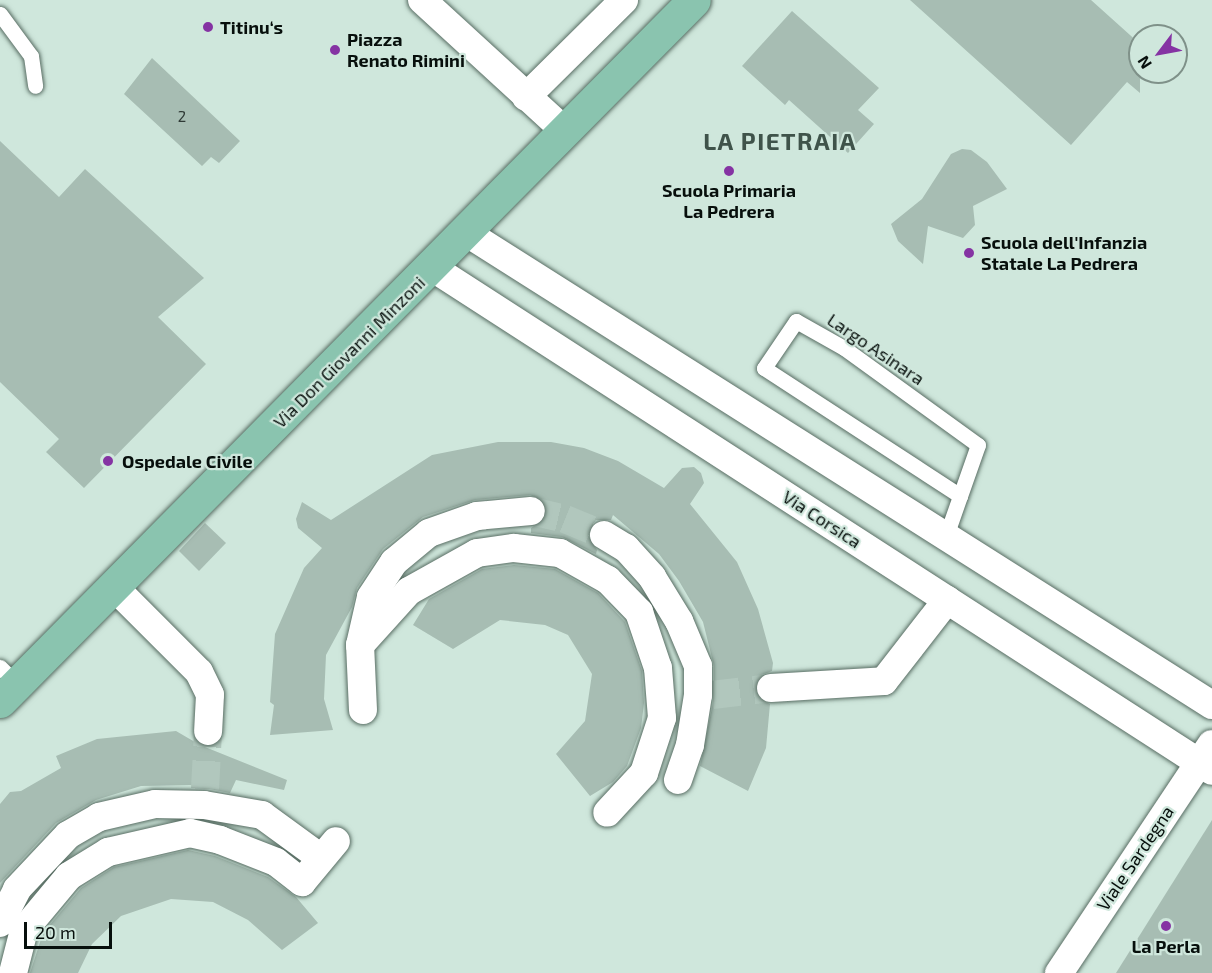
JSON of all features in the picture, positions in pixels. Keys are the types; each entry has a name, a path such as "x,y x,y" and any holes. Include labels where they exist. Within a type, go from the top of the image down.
{"main road":[{"name":"Via Don Giovanni Minzoni","path":"6,684 114,587 433,268 694,0"}],"street":[{"path":"422,0 565,131"},
{"path":"526,97 624,0"},
{"path":"467,233 1212,705"},
{"name":"Via Corsica","path":"433,268 947,600 1208,759"},
{"path":"363,711 360,645 371,597 394,562 429,533 477,516 531,511"},
{"path":"604,536 626,548 652,576 679,621 698,666 705,695 678,780"},
{"path":"360,645 409,591 477,553 514,548 560,553 608,580 639,612 658,668 662,718 644,773 607,813"},
{"path":"114,587 199,672 210,695 208,732"},
{"path":"771,688 884,681 947,600"},
{"path":"660,696 705,695"},
{"name":"Viale Sardegna","path":"1059,973 1208,759"},
{"path":"201,836 205,797"},
{"path":"0,923 17,889 68,835 88,823 155,804 205,797 262,815 328,850 302,882 276,862 190,833 108,852 69,876 24,930 13,973"}],"lane":[{"path":"0,14 31,56 35,86"},
{"name":"Largo Asinara","path":"946,536 978,445 844,348 796,321 764,368 960,496"}],"building":[{"path":"910,0 1091,0 1128,33 1128,83 1071,145"},
{"path":"792,11 879,88 858,110 874,124 848,153 789,100 785,105 742,66"},
{"path":"152,58 240,141 219,163 211,157 202,166 124,94"},
{"path":"1129,84 1140,84 1140,93"},
{"name":"Ospedale Civile","path":"0,141 59,197 85,169 204,278 158,317 206,364 84,488 46,452 59,439 0,382"},
{"path":"962,149 971,150 987,162 1007,189 973,206 975,225 963,238 928,226 923,264 898,241 891,224 922,199 951,154"},
{"path":"498,442 551,442 584,448 618,461 664,488 682,468 694,467 701,473 704,483 690,504 737,562 758,609 773,663 772,671 761,675 755,688 758,698 770,704 766,748 748,791 700,766 714,698 714,666 703,622 679,581 659,554 613,515 611,520 596,520 590,527 588,535 597,550 596,554 562,537 531,533 531,528 546,518 547,510 544,501 530,495 475,500 423,517 383,549 357,588 352,607 326,655 324,699 333,730 270,735 274,705 270,702 275,634 304,568 322,548 298,528 296,519 302,502 331,520 432,455"},
{"path":"205,523 226,543 199,571 179,551"},
{"path":"514,565 555,569 598,593 625,622 642,671 644,703 641,728 627,766 613,782 590,796 556,754 585,721 592,674 568,635 545,625 500,620 453,649 413,625 429,599 482,569"},
{"path":"176,731 200,745 287,780 284,790 236,780 230,793 190,785 141,786 96,800 56,823 0,883 0,804 10,792 21,791 61,768 56,756 97,739"},
{"path":"1212,820 1212,973 1116,973"},
{"path":"188,850 215,856 268,877 296,897 318,923 282,950 248,920 213,902 171,899 121,916 92,944 78,973 30,973 43,933 81,888 114,867"}],"tunnel":[{"path":"531,511 565,519 604,535"},
{"path":"712,695 771,688"},
{"path":"205,789 208,731"}],"place":[{"name":"Titinu‘s","path":"208,27"},
{"name":"Piazza Renato Rimini","path":"335,50"},
{"name":"Scuola Primaria La Pedrera","path":"729,171"},
{"name":"Scuola dell'Infanzia Statale La Pedrera","path":"969,253"},
{"name":"Ospedale Civile","path":"108,461"},
{"name":"La Perla","path":"1166,926"}],"district":[{"name":"LA PIETRAIA","path":"780,141"}]}
